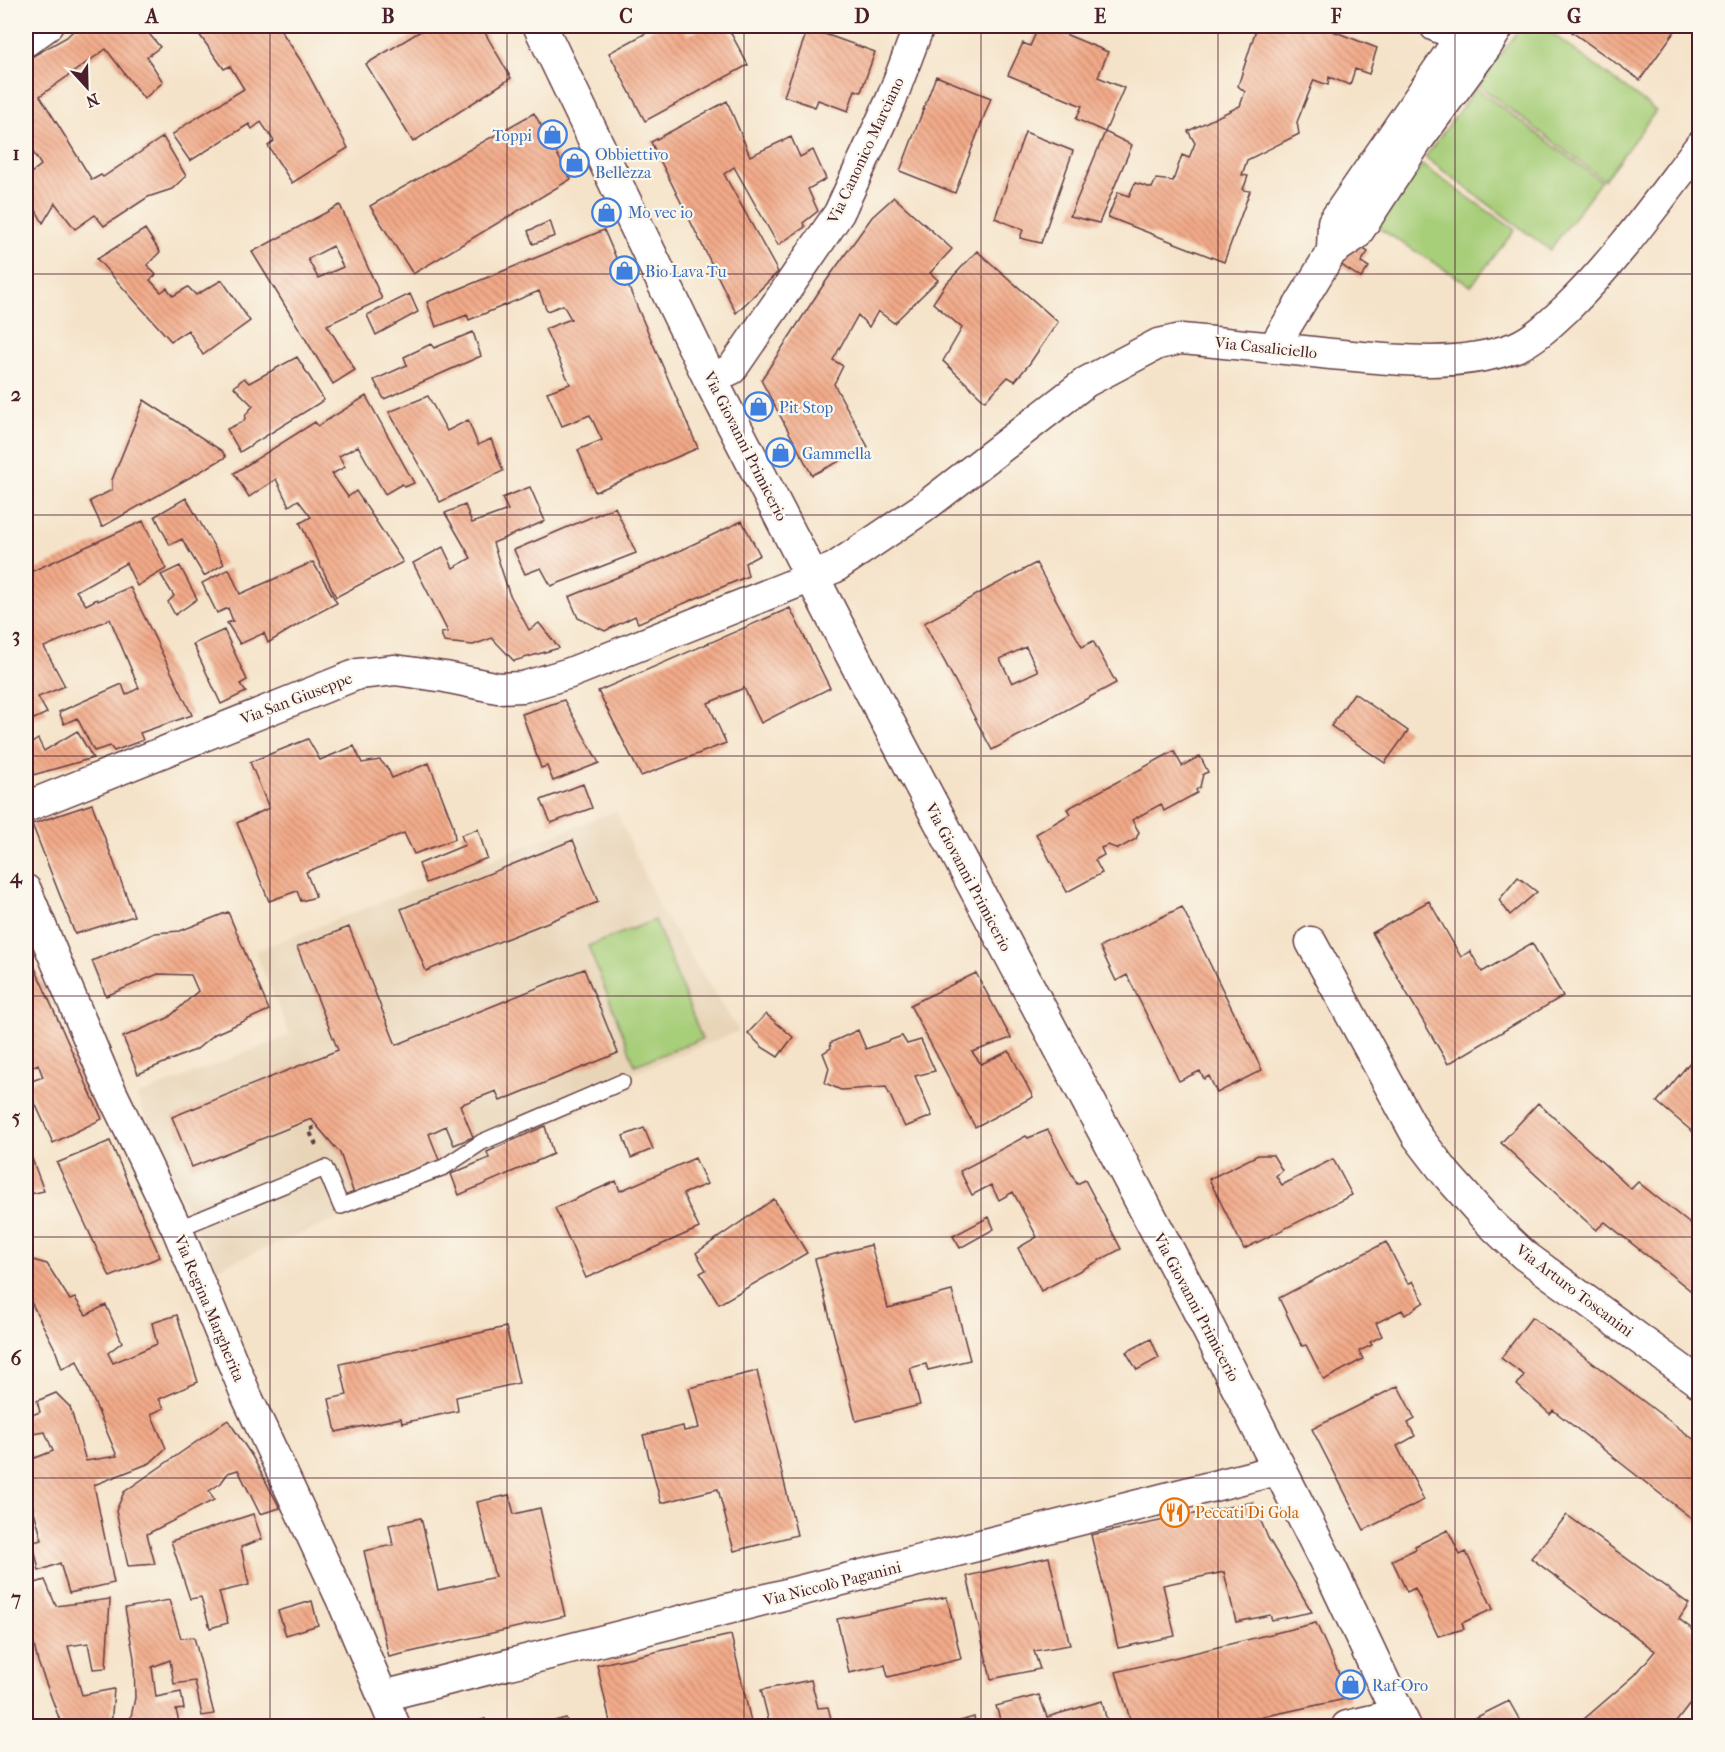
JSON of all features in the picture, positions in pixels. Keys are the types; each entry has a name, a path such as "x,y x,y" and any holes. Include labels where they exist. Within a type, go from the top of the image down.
{"street":[{"path":"26,41 47,26"},
{"name":"Via Giovanni Primicerio","path":"540,26 710,378 981,900 1281,1469 1401,1720"},
{"name":"Via Canonico Marciano","path":"710,378 732,369 839,213 891,100 919,26"},
{"path":"1273,348 1332,251 1356,236 1408,134 1470,32"},
{"name":"Via Casaliciello","path":"813,577 834,568 923,508 1086,382 1158,344 1181,339 1377,358 1432,361 1480,356 1518,346 1548,326 1626,244 1700,146"},
{"name":"Via San Giuseppe","path":"26,807 358,674 395,670 498,688 523,687 570,673 813,577"},
{"name":"Via Regina Margherita","path":"26,890 108,1084 177,1229 247,1398 344,1605 395,1726"},
{"name":"Via Arturo Toscanini","path":"1311,942 1417,1136 1447,1175 1487,1220 1524,1255 1700,1383"},
{"name":"Via Niccolò Paganini","path":"383,1696 1281,1469"},
{"path":"1347,1726 1401,1720"}],"lane":[{"path":"177,1229 325,1168 341,1206 444,1167 482,1142 622,1082"}],"shaded area":[{"path":"616,811 660,909 739,1031 627,1076 634,1087 481,1153 446,1175 217,1268 198,1234 137,1096 290,1035 255,951"}],"green space":[{"path":"1522,26 1542,26 1656,111 1604,180 1478,85"},
{"path":"1476,88 1601,181 1550,250 1425,157"},
{"path":"1422,165 1515,230 1471,286 1377,227"},
{"path":"655,920 702,1039 635,1065 588,946"}],"building":[{"path":"78,26 149,26 145,29 160,47 147,57 163,82 144,99 106,49 40,96 92,180 101,175 103,177 163,137 186,176 172,189 148,197 104,226 95,215 75,229 55,203 43,223 26,192 26,177 41,165 26,141 26,60 67,37"},
{"path":"208,26 278,26 301,61 348,148 292,183 268,146 274,141 261,122 252,129 249,124 190,161 172,135 244,89 230,66 224,69 199,34"},
{"path":"429,26 481,26 511,78 413,142 366,64"},
{"path":"659,26 684,26 688,35 708,26 727,26 748,65 645,121 609,53"},
{"path":"1039,26 1046,26 1108,52 1098,77 1124,88 1105,132 1076,119 1082,106 1008,75 1023,43 1030,46"},
{"path":"1257,26 1320,26 1377,48 1369,74 1355,69 1350,85 1329,77 1328,85 1314,80 1297,122 1299,134 1247,160 1242,175 1248,176 1243,190 1250,191 1224,262 1108,217 1118,192 1129,196 1135,183 1152,188 1156,179 1173,181 1182,155 1189,158 1195,143 1188,131 1240,106 1245,92 1238,86"},
{"path":"1577,26 1667,26 1675,31 1640,80 1572,32"},
{"path":"808,28 875,52 861,92 855,90 848,111 818,100 815,107 784,96"},
{"path":"936,76 991,98 955,193 900,171"},
{"path":"727,101 750,156 791,137 800,157 813,150 826,179 808,189 818,211 803,223 805,227 778,245 734,167 724,174 778,272 736,313 651,142"},
{"path":"534,113 571,179 413,274 370,206"},
{"path":"1025,132 1073,151 1041,243 1020,238 1023,230 995,218"},
{"path":"1105,132 1132,145 1099,223 1070,216"},
{"path":"894,197 952,249 930,273 938,280 894,323 878,311 869,327 858,315 833,360 843,366 834,384 868,447 812,475 761,380 824,284 872,217"},
{"path":"340,205 382,299 327,325 355,370 333,384 252,252","holes":["333,246 343,267 318,278 308,259"]},
{"path":"550,221 555,236 533,244 528,231"},
{"path":"145,229 160,252 147,265 156,275 150,280 161,292 167,288 173,296 188,287 196,295 222,280 250,321 203,355 188,330 171,341 97,259"},
{"path":"604,230 698,448 595,492 578,450 602,440 590,415 562,426 547,392 570,384 545,329 571,319 563,305 547,311 539,291 469,320 467,315 436,327 427,302"},
{"path":"1354,243 1368,252 1361,262 1369,267 1361,278 1340,264"},
{"path":"977,251 1058,322 1015,381 1008,377 985,401 943,361 962,328 933,303 945,285"},
{"path":"410,294 418,312 376,335 367,315"},
{"path":"473,332 481,356 384,399 374,380 407,365 404,357 431,344 434,348"},
{"path":"297,357 324,400 240,452 227,429 244,421 246,414 253,406 234,387 244,378 249,383"},
{"path":"366,396 414,483 405,487 402,484 385,494 358,446 339,456 345,467 332,474 348,497 356,491 403,562 336,597 300,523 311,517 298,500 289,506 276,479 249,497 234,473 315,422 318,426"},
{"path":"428,396 447,431 468,420 478,445 491,439 503,471 440,502 389,412"},
{"path":"144,400 222,451 226,457 102,527 90,501 112,490 112,480"},
{"path":"530,487 545,521 493,543 509,593 529,630 539,623 559,648 514,661 492,638 473,645 444,642 441,633 448,632 413,563 443,547 453,568 471,558 445,513 465,505 472,523 508,510 502,498"},
{"path":"186,498 224,564 204,576 182,539 170,545 155,516"},
{"path":"615,507 636,553 551,586 541,568 525,574 514,550"},
{"path":"143,521 166,569 137,586 126,563 76,591 86,605 130,587 192,715 140,733 143,740 114,751 110,746 94,751 77,718 64,724 59,712 122,684 126,695 139,688 110,619 44,647 65,686 38,697 47,713 34,719 26,708 26,685 31,682 26,671 26,574"},
{"path":"742,521 760,555 745,563 748,576 638,623 635,616 605,631 578,618 569,597 662,559"},
{"path":"313,562 337,603 268,643 264,633 240,644 227,623 233,621 228,608 217,613 202,583 229,569 240,594"},
{"path":"1036,563 1082,647 1093,641 1116,683 992,750 924,623","holes":["1026,647 1038,671 1012,683 1000,659"]},
{"path":"180,566 197,599 175,615 168,602 174,596 161,575"},
{"path":"790,608 830,688 761,723 744,688 708,703 726,743 641,776 598,691"},
{"path":"224,630 247,680 240,684 246,692 221,704 193,644"},
{"path":"1354,693 1408,731 1385,763 1331,726"},
{"path":"564,700 599,763 553,781 547,766 541,768 522,714"},
{"path":"77,731 93,758 26,777 26,735 32,743 38,739 44,751"},
{"path":"308,739 320,760 354,746 362,763 380,760 392,778 429,763 453,825 455,839 414,854 404,833 306,872 316,897 301,901 297,891 269,901 237,823 269,808 250,762"},
{"path":"1174,751 1182,766 1200,756 1208,772 1203,774 1200,787 1196,790 1197,793 1164,811 1161,804 1132,820 1139,832 1136,839 1118,849 1108,845 1101,848 1104,855 1095,860 1102,873 1067,892 1036,834 1070,814 1067,809"},
{"path":"583,784 592,808 551,823 541,800"},
{"path":"92,804 134,916 75,934 32,824"},
{"path":"478,829 487,858 426,883 419,864 465,845 461,835"},
{"path":"573,840 598,902 426,971 401,909"},
{"path":"1518,877 1537,892 1510,915 1499,900"},
{"path":"1429,901 1461,957 1470,951 1482,972 1532,943 1563,996 1448,1064 1372,933"},
{"path":"1182,907 1262,1070 1217,1093 1209,1076 1204,1079 1200,1071 1179,1081 1127,975 1116,981 1100,947"},
{"path":"228,912 269,1010 215,1034 197,1049 138,1074 123,1037 168,1018 198,991 191,975 158,974 106,996 92,961 155,933 180,931"},
{"path":"349,927 396,1045 584,969 618,1053 500,1101 496,1091 460,1105 473,1137 454,1145 446,1126 429,1134 439,1160 354,1194 340,1153 311,1119 192,1167 172,1117 338,1050 297,947"},
{"path":"26,948 102,1119 53,1143 26,1083 43,1077 38,1064 26,1070"},
{"path":"976,973 1011,1038 972,1052 981,1064 1009,1051 1033,1097 975,1127 910,1005"},
{"path":"766,1014 793,1037 778,1057 762,1047 748,1033"},
{"path":"858,1030 866,1049 902,1036 907,1044 921,1040 935,1071 915,1076 932,1116 905,1127 886,1087 841,1090 825,1083 829,1068 823,1053 831,1048 830,1043"},
{"path":"1696,1055 1700,1058 1700,1138 1657,1102"},
{"path":"1538,1103 1631,1189 1638,1182 1700,1232 1700,1298 1605,1222 1596,1230 1501,1143"},
{"path":"545,1126 553,1154 459,1195 451,1174 489,1158 487,1152"},
{"path":"644,1128 653,1149 631,1158 623,1136"},
{"path":"1048,1130 1077,1184 1085,1180 1121,1249 1041,1291 1018,1248 1037,1237 1013,1192 999,1200 991,1185 972,1195 960,1171 1026,1136 1028,1138"},
{"path":"110,1141 160,1257 110,1277 57,1163"},
{"path":"1258,1155 1273,1155 1282,1170 1276,1176 1282,1185 1333,1159 1352,1195 1244,1249 1209,1179"},
{"path":"31,1156 44,1191 26,1195 26,1161"},
{"path":"695,1158 707,1184 683,1194 699,1228 586,1278 555,1208 616,1181 620,1191"},
{"path":"774,1199 807,1253 719,1304 700,1273 706,1270 696,1253"},
{"path":"989,1217 994,1229 960,1248 953,1236"},
{"path":"1386,1242 1408,1284 1413,1281 1424,1302 1405,1315 1402,1310 1376,1323 1382,1336 1370,1342 1372,1345 1359,1351 1363,1359 1324,1380 1306,1345 1302,1346 1279,1298"},
{"path":"871,1245 888,1308 952,1291 970,1360 928,1370 926,1364 910,1368 920,1405 856,1421 815,1259"},
{"path":"33,1260 47,1264 70,1300 75,1298 86,1315 106,1305 122,1342 108,1353 113,1363 157,1344 152,1323 177,1315 198,1382 159,1399 164,1408 151,1414 166,1448 150,1463 94,1485 114,1583 69,1593 60,1563 39,1571 33,1542 42,1540 26,1486 26,1450 28,1449 35,1458 53,1451 45,1432 26,1435 26,1417 40,1412 37,1401 56,1393 70,1407 86,1461 117,1456 77,1361 62,1369 55,1349 26,1292 26,1264"},
{"path":"1532,1317 1700,1444 1700,1525 1553,1410 1550,1414 1517,1385 1524,1375 1501,1358"},
{"path":"506,1327 519,1383 456,1397 458,1411 402,1423 401,1418 336,1432 329,1399 347,1395 340,1364"},
{"path":"1151,1339 1159,1358 1137,1370 1126,1352"},
{"path":"757,1371 797,1535 734,1551 718,1489 661,1503 643,1435 683,1426 684,1431 699,1428 689,1388"},
{"path":"1398,1386 1415,1419 1408,1423 1415,1436 1397,1446 1424,1500 1364,1530 1312,1429"},
{"path":"228,1420 252,1456 280,1508 260,1514 238,1470 228,1473 221,1483 209,1491 214,1500 147,1534 155,1564 128,1566 116,1511 124,1492"},
{"path":"509,1495 514,1514 540,1508 565,1616 389,1657 364,1551 393,1545 389,1525 421,1518 438,1590 495,1577 477,1502"},
{"path":"1253,1502 1268,1538 1312,1612 1272,1620 1270,1615 1236,1622 1224,1572 1163,1585 1175,1636 1118,1648 1091,1535"},
{"path":"253,1514 262,1539 241,1547 249,1585 219,1592 228,1623 210,1628 201,1597 190,1599 171,1541"},
{"path":"1567,1515 1689,1604 1679,1619 1700,1635 1700,1691 1673,1726 1576,1726 1635,1675 1655,1651 1531,1558"},
{"path":"1448,1530 1460,1555 1466,1552 1493,1609 1462,1623 1464,1629 1438,1636 1415,1588 1407,1592 1392,1560"},
{"path":"1049,1557 1070,1645 1034,1651 1040,1669 991,1679 967,1576"},
{"path":"45,1580 56,1606 110,1599 106,1668 93,1669 88,1643 68,1646 82,1695 114,1689 111,1726 62,1726 38,1662 26,1612 26,1586"},
{"path":"947,1597 961,1659 888,1677 885,1665 849,1673 837,1619"},
{"path":"169,1600 181,1638 194,1637 214,1714 202,1716 195,1681 174,1684 170,1660 152,1667 156,1697 181,1692 184,1709 176,1710 180,1726 129,1726 135,1698 134,1658 125,1608"},
{"path":"312,1601 318,1625 286,1635 278,1611"},
{"path":"1316,1623 1350,1698 1221,1726 1132,1726 1116,1672"},
{"path":"731,1635 752,1726 706,1726 705,1724 690,1726 688,1719 676,1722 677,1726 611,1726 597,1665"},
{"path":"811,1680 818,1708 828,1707 833,1726 770,1726 761,1690"},
{"path":"1039,1695 1047,1717 1102,1701 1108,1726 1002,1726 996,1706"},
{"path":"1509,1701 1523,1726 1459,1726"},
{"path":"974,1717 976,1726 943,1726"},
{"path":"566,1718 568,1726 536,1726"},
{"path":"485,1719 487,1726 461,1726"},
{"path":"908,1721 909,1726 891,1726"}],"place":[{"name":"Toppi","path":"553,135"},
{"name":"Obbiettivo Bellezza","path":"574,163"},
{"name":"Mo vec io","path":"607,212"},
{"name":"Bio Lava Tu","path":"624,271"},
{"name":"Pit Stop","path":"758,407"},
{"name":"Gammella","path":"781,453"},
{"name":"Peccati Di Gola","path":"1174,1512"},
{"name":"Raf-Oro","path":"1351,1685"}]}
